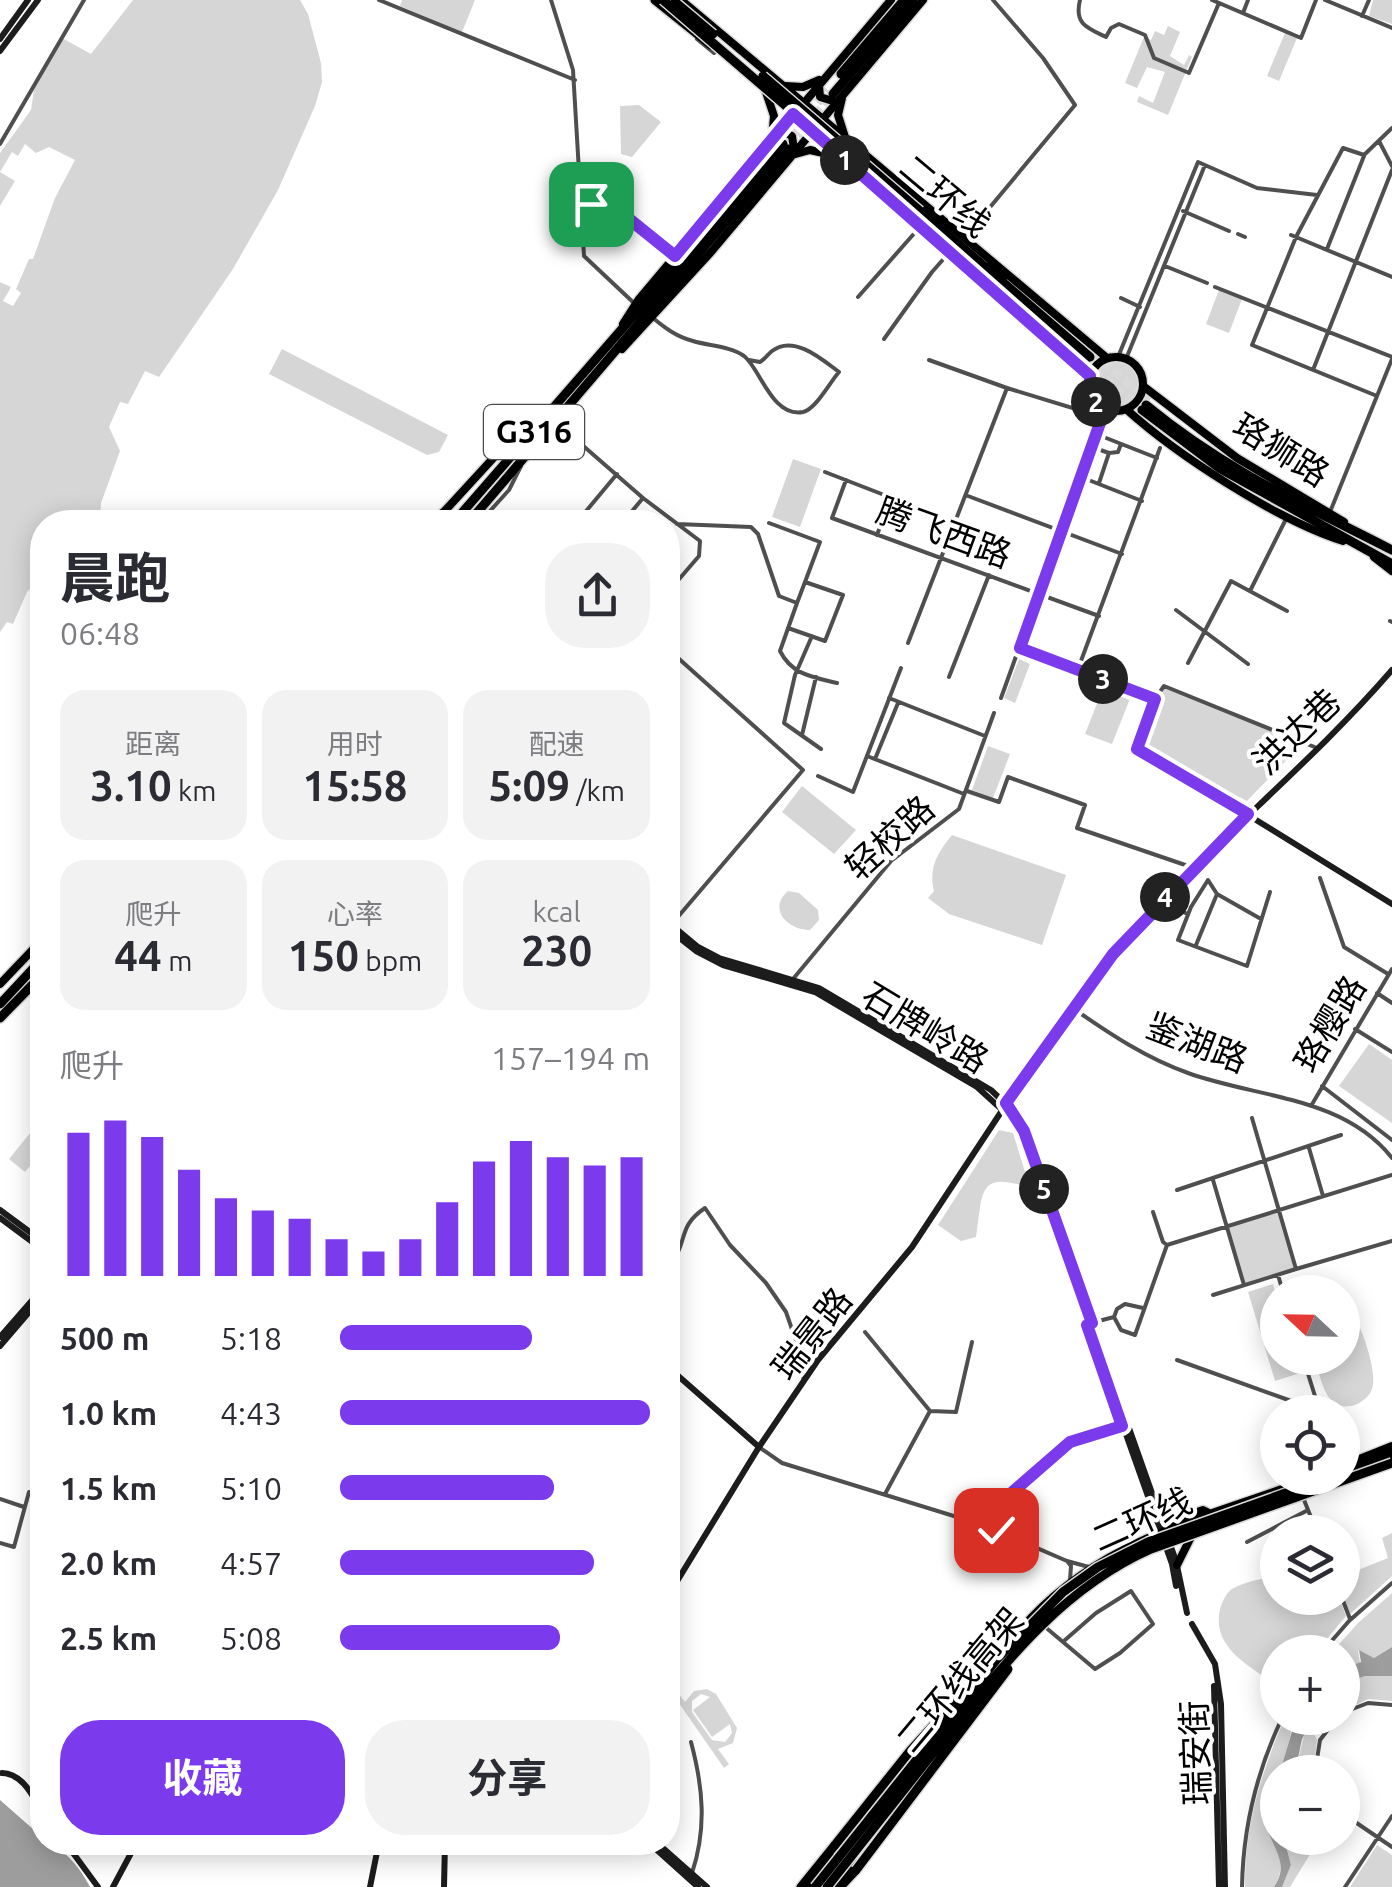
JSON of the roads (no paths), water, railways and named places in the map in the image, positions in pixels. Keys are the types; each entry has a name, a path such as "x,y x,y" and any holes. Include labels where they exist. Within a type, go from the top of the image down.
{"highway":[{"path":"658,0 702,40 718,48"},
{"name":"二环线","path":"658,0 1093,361"},
{"name":"二环线","path":"676,0 917,214 951,252"},
{"path":"828,90 904,0"},
{"path":"828,90 913,0"},
{"name":"G316","path":"465,510 783,147"},
{"name":"G316","path":"480,510 614,357 619,346 783,147"},
{"path":"951,252 1093,361"},
{"path":"992,263 1093,361"},
{"path":"1142,403 1222,462 1392,550"},
{"path":"1142,403 1229,474 1392,568"},
{"path":"0,1004 30,972"},
{"path":"0,1018 30,987"},
{"path":"1360,1466 1392,1460"},
{"name":"二环线高架","path":"833,1887 1004,1665 1041,1624 1105,1573 1140,1554 1392,1460"},
{"name":"二环线","path":"808,1887 998,1658 1050,1603 1111,1560 1183,1528 1279,1495"},
{"path":"833,1887 856,1870 1009,1667 1051,1620 1099,1581 1170,1543"},
{"path":"808,1887 835,1845 918,1742 998,1658"}],"main road":[{"path":"0,39 28,0"},
{"path":"0,51 38,0"},
{"path":"658,0 812,130 918,228 951,252"},
{"path":"676,0 992,263"},
{"path":"614,340 635,304 675,256 783,147 822,120 828,90 891,0"},
{"path":"847,140 838,115 844,92 923,0"},
{"path":"781,85 844,92"},
{"path":"765,89 783,147"},
{"path":"614,357 653,318 783,147 793,114 803,103 828,90"},
{"path":"783,147 841,157"},
{"path":"1122,358 1137,366 1142,403 1104,413 1090,394 1093,361 1122,358"},
{"name":"珞狮路","path":"1142,403 1175,412 1237,458 1360,534"},
{"name":"珞狮路","path":"1142,403 1157,435 1288,516 1348,542"},
{"path":"447,510 521,428 538,415 554,410"},
{"name":"洪达巷","path":"1005,1106 1113,954 1392,670"},
{"path":"1248,814 1392,904"},
{"name":"石牌岭路","path":"680,937 723,966 791,980 815,992 1005,1106 1019,1133 1158,1509 1162,1531"},
{"path":"0,984 30,953"},
{"name":"瑞景路","path":"680,1576 804,1381 912,1247 1005,1106"},
{"path":"0,1210 30,1232"},
{"path":"0,1218 30,1240"},
{"path":"0,1337 30,1302"},
{"path":"0,1346 30,1311"},
{"name":"石牌岭路","path":"1089,1324 1122,1426 1170,1543"},
{"path":"680,1378 759,1447"},
{"path":"1360,1461 1392,1446"},
{"path":"1360,1472 1392,1460"},
{"path":"808,1887 1035,1612 1070,1580 1162,1531 1264,1495"},
{"path":"833,1887 1044,1626 1110,1574 1170,1543 1299,1495"},
{"path":"1158,1509 1172,1520 1203,1510 1211,1514"},
{"path":"1178,1565 1191,1537"},
{"path":"1170,1543 1178,1565 1186,1614 1170,1543"},
{"name":"瑞安街","path":"1191,1625 1215,1664 1221,1704 1222,1887"},
{"path":"2,1773 22,1781 30,1793"},
{"path":"75,1855 98,1887"},
{"path":"114,1887 130,1855"},
{"path":"370,1887 376,1855"},
{"path":"444,1887 445,1855"},
{"path":"662,1855 698,1887"},
{"path":"671,1855 707,1887"}],"street":[{"path":"0,144 84,0"},
{"path":"379,0 575,80"},
{"path":"551,0 575,80 584,256 635,304"},
{"path":"963,239 1073,110 1074,101 993,0"},
{"path":"1080,0 1079,18 1085,27 1106,36 1119,24 1142,34 1154,58 1189,73 1216,1 1300,38 1316,0"},
{"path":"1242,13 1248,0"},
{"path":"1324,0 1392,28"},
{"path":"1362,16 1369,0"},
{"path":"1327,249 1364,155 1392,128"},
{"path":"1313,370 1392,168 1379,141"},
{"path":"1364,155 1344,148 1293,236 1252,345 1377,396"},
{"path":"1122,358 1138,306 1198,162 1257,188 1318,196"},
{"path":"1122,358 1205,165"},
{"path":"582,196 591,204 622,212 675,256"},
{"path":"1178,208 1229,231"},
{"path":"858,297 918,228"},
{"path":"1238,234 1245,237"},
{"path":"1293,236 1392,277"},
{"path":"884,339 951,252"},
{"path":"1156,261 1206,283"},
{"path":"1215,287 1392,358 1330,512"},
{"path":"1121,298 1145,309"},
{"path":"653,318 682,338 725,348 749,360 765,360 778,348 799,348 819,356 839,372 810,409 792,411 770,395 749,360"},
{"path":"929,360 1007,388 1104,413 1001,698"},
{"path":"908,643 1007,388"},
{"path":"557,422 659,510"},
{"path":"1096,434 1157,458"},
{"path":"1092,447 1109,454 1118,452 1122,444"},
{"path":"1078,669 1160,448"},
{"path":"1098,484 1109,454"},
{"path":"491,510 510,490 523,462"},
{"path":"825,472 910,504"},
{"path":"587,510 617,474"},
{"path":"1081,477 1142,501"},
{"name":"腾飞西路","path":"846,480 832,518 1099,616"},
{"path":"966,495 1122,554"},
{"path":"878,535 891,497"},
{"path":"633,510 643,498"},
{"path":"1250,591 1288,516"},
{"path":"769,523 820,542 780,651 798,672 838,682"},
{"path":"680,524 752,527 780,596 797,603"},
{"path":"680,526 700,541 700,552 680,577"},
{"path":"949,678 989,575"},
{"path":"1188,662 1231,581 1288,611"},
{"path":"788,628 826,641 843,594 805,582"},
{"path":"1176,610 1248,664"},
{"path":"812,636 784,722 821,749"},
{"path":"1020,648 1155,699"},
{"path":"680,660 804,770 680,912"},
{"path":"818,776 853,792 901,668"},
{"path":"802,735 816,678"},
{"path":"1248,814 1137,749 1155,699 1164,686 1317,748"},
{"path":"890,698 986,736"},
{"path":"875,759 898,702"},
{"name":"轻校路","path":"791,980 892,862 959,810 994,713"},
{"path":"867,756 999,802 1008,777 1085,805 1076,828 1194,868"},
{"path":"1320,878 1344,947 1390,972"},
{"path":"1262,919 1217,894 1207,880 1178,940 1246,966 1262,919 1270,892"},
{"path":"1196,947 1217,894"},
{"path":"1159,903 1188,914"},
{"name":"珞樱路","path":"1311,1106 1390,972"},
{"path":"1377,993 1392,1004"},
{"name":"鉴湖路","path":"1074,1009 1124,1043 1170,1066 1311,1106 1359,1127 1392,1158"},
{"path":"1354,1029 1392,1052"},
{"path":"1322,1086 1392,1140"},
{"path":"1252,1118 1296,1269"},
{"path":"1177,1190 1341,1136"},
{"path":"1308,1147 1323,1196"},
{"path":"1167,1245 1392,1176"},
{"path":"1212,1178 1244,1286"},
{"path":"680,1250 686,1224 705,1208 730,1245 766,1282 786,1312 796,1338 804,1381"},
{"path":"1153,1212 1167,1245"},
{"path":"1278,1275 1392,1241"},
{"path":"1144,1309 1125,1304 1117,1310 1114,1317 1120,1330 1135,1335 1167,1245"},
{"path":"1213,1295 1260,1281"},
{"path":"1089,1324 1114,1317"},
{"path":"865,1332 930,1410 956,1412 972,1342"},
{"path":"1177,1360 1274,1395"},
{"path":"885,1494 930,1410"},
{"path":"996,1530 1008,1496 1070,1442 1122,1426"},
{"path":"759,1447 782,1463 996,1530 1089,1567"},
{"path":"0,1543 14,1548 29,1492"},
{"path":"1302,1495 1310,1515"},
{"path":"0,1500 25,1508"},
{"path":"1247,1542 1308,1510"},
{"path":"1067,1561 1070,1580"},
{"path":"1337,1635 1392,1583"},
{"path":"1044,1626 1095,1669 1129,1646 1152,1624 1131,1591 1096,1613 1065,1640"},
{"path":"1348,1615 1350,1620"},
{"path":"1360,1705 1368,1702 1392,1704"},
{"path":"1242,1887 1254,1794 1276,1735"},
{"path":"691,1742 703,1795 692,1873"},
{"path":"1345,1887 1392,1816"},
{"path":"1360,1826 1392,1847"}],"tunnel":[{"path":"783,144 828,90"},
{"path":"790,147 830,97"},
{"path":"1093,353 1149,401"},
{"path":"1085,362 1142,410"}]}
